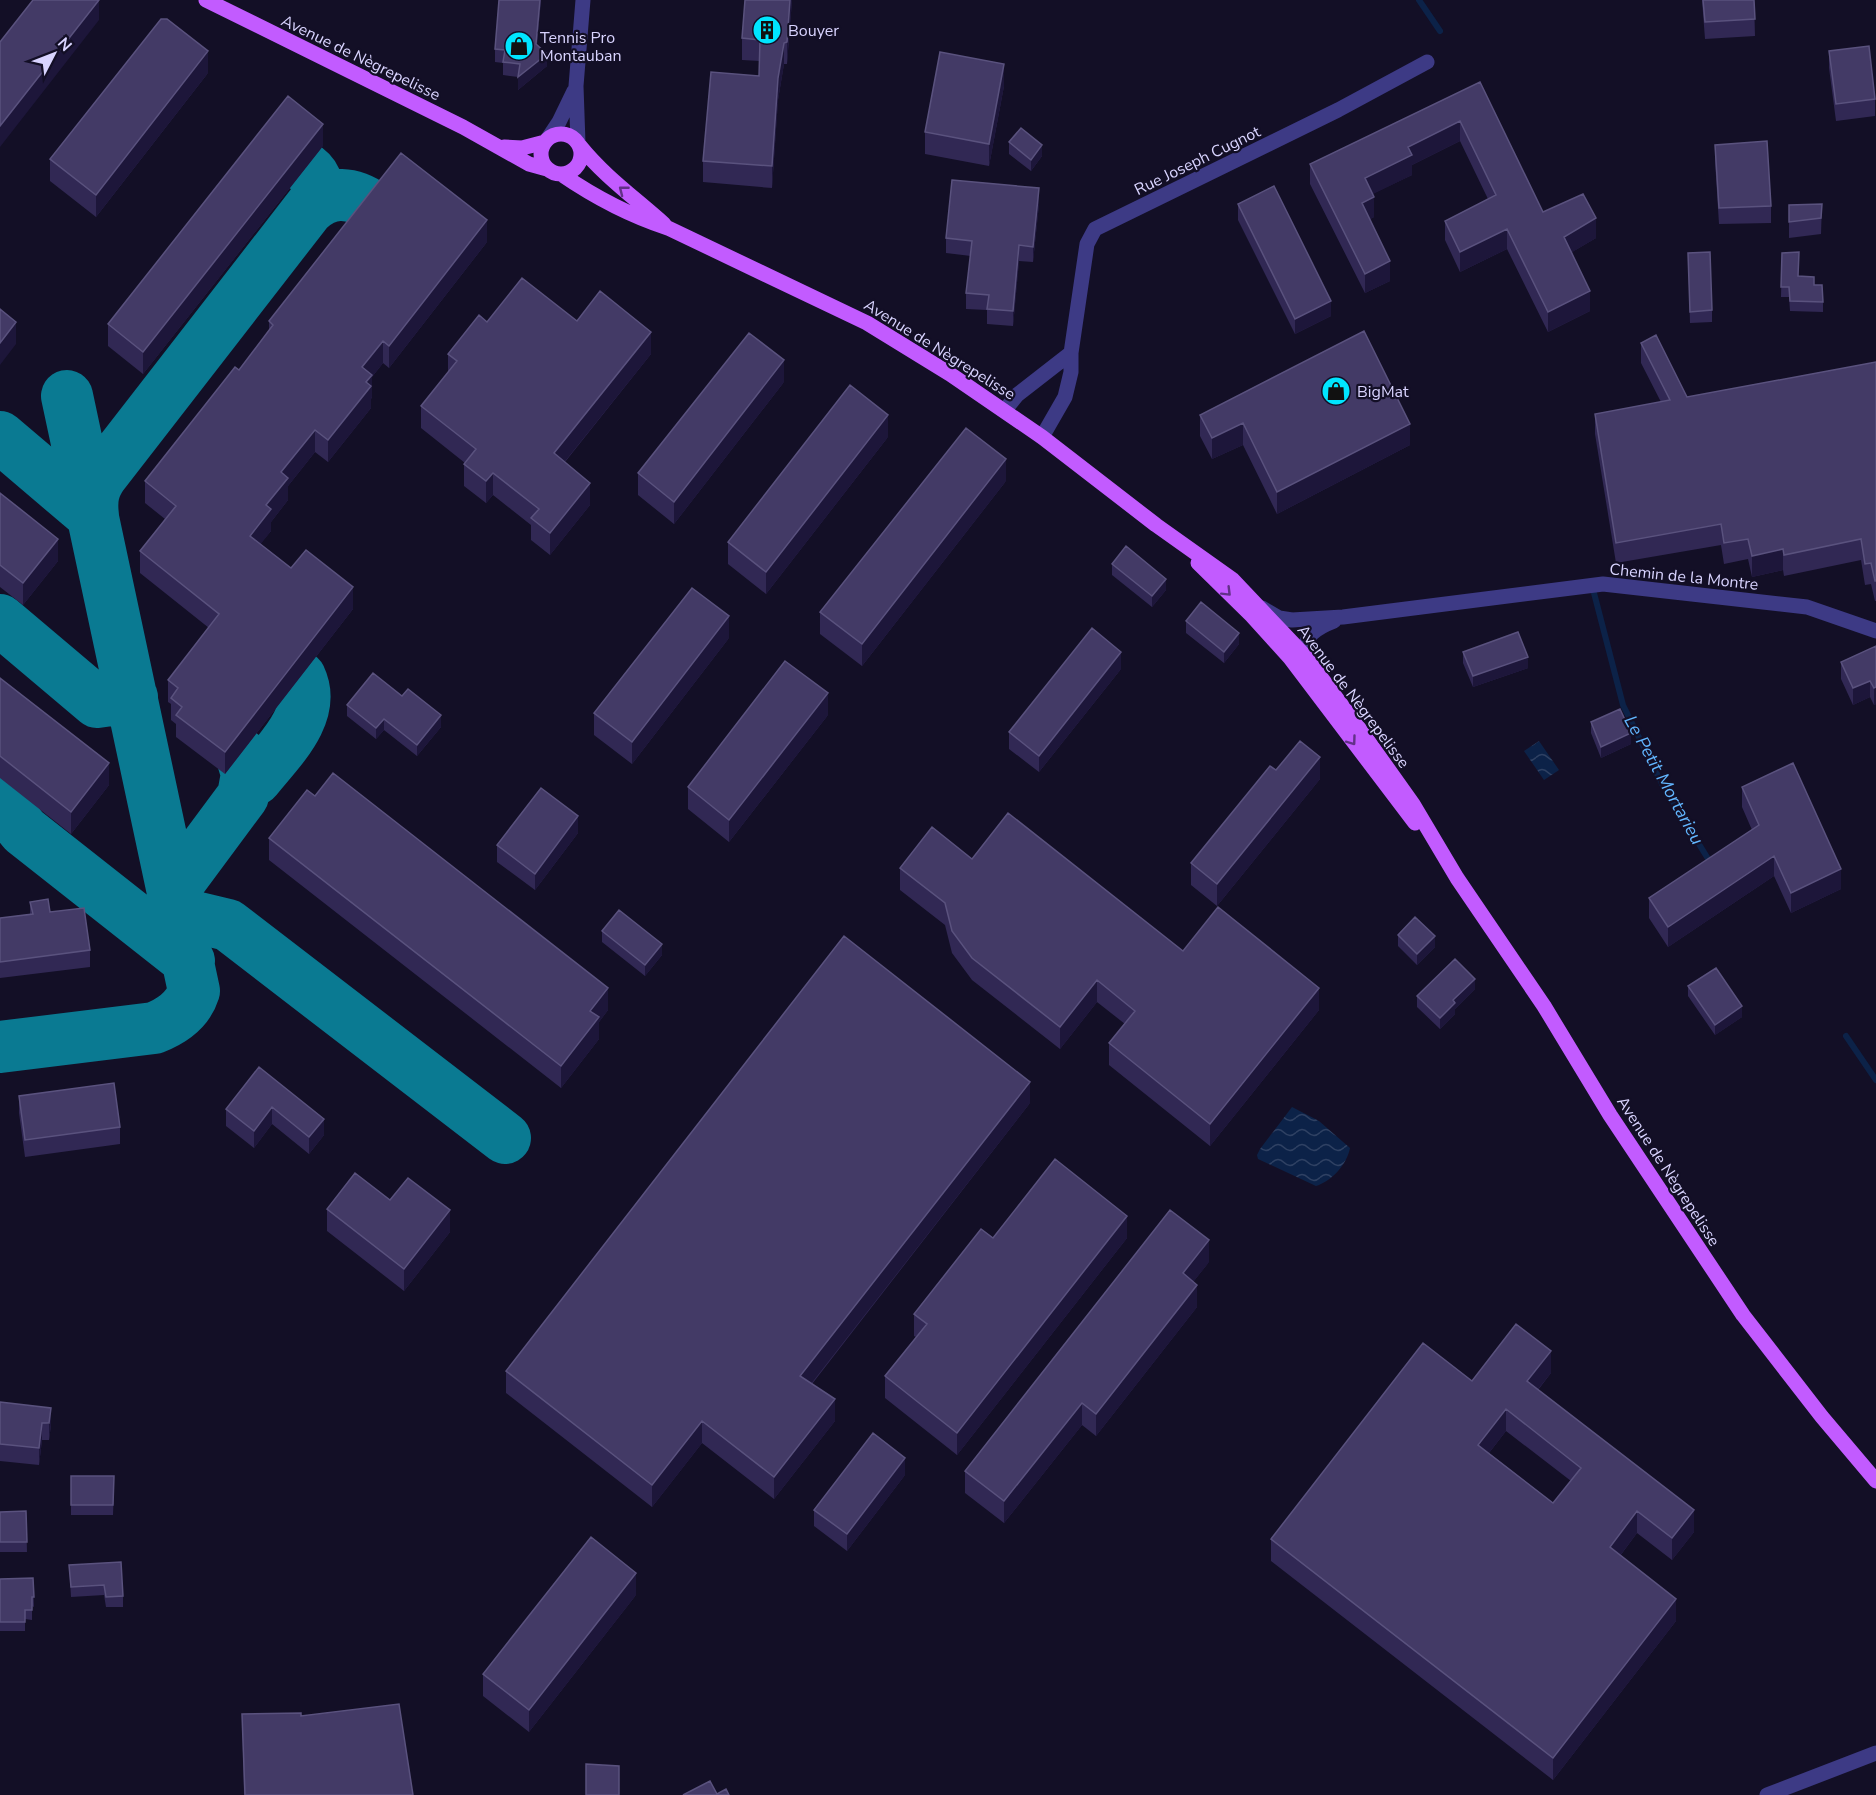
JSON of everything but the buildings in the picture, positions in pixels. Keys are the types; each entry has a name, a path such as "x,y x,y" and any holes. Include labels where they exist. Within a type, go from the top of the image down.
{"main road":[{"name":"Avenue de Nègrepelisse","path":"206,0 501,147 529,164 554,172 635,217 668,228 867,323 1005,410 1171,536 1232,579 1260,607 1305,656 1413,804 1457,878"},
{"path":"555,134 568,135 579,144 582,152 574,170 554,172 540,156 547,140 555,134"},
{"name":"Avenue de Nègrepelisse","path":"501,147 522,148 547,140"},
{"name":"Avenue de Nègrepelisse","path":"579,144 592,162 668,228"},
{"name":"Avenue de Nègrepelisse","path":"1171,536 1252,616 1290,658 1457,878 1544,1006 1610,1114 1743,1315 1822,1417 1874,1476"}],"street":[{"path":"579,144 576,86 583,0"},
{"name":"Rue Joseph Cugnot","path":"1042,437 1065,397 1071,372 1071,353 1087,244 1095,229 1338,110 1427,62"},
{"path":"547,140 568,105 576,86"},
{"path":"1005,410 1017,395 1071,353"},
{"name":"Chemin de la Montre","path":"1260,607 1279,618 1292,620 1343,617 1603,584 1808,607 1876,631"},
{"name":"Chemin de la Montre","path":"1305,656 1304,647 1310,634 1321,626 1343,617"},
{"path":"1767,1795 1876,1753"}],"water":[{"path":"1539,741 1559,770 1544,780 1524,751"},
{"path":"1292,1107 1319,1121 1350,1148 1346,1160 1338,1171 1322,1184 1316,1186 1258,1159 1260,1149"}],"waterway":[{"name":"Le Petit Mortarieu","path":"1419,0 1440,31"},
{"name":"Le Petit Mortarieu","path":"1594,593 1623,705 1662,784 1710,862"},
{"name":"Le Petit Mortarieu","path":"1846,1036 1876,1080"}],"taxiway":[{"path":"93,516 94,494 103,474 314,202 317,184 313,175 306,168"},
{"path":"309,209 325,198 342,195 358,199 375,208"},
{"path":"0,1047 154,1028 179,1014 188,1004 194,991 67,396"},
{"path":"0,437 93,516"},
{"path":"0,620 97,702 132,697"},
{"path":"256,779 293,732 300,719 304,705 304,691 300,677"},
{"path":"174,889 243,796 247,774 241,754"},
{"path":"18,792 13,808 24,831 189,961"},
{"path":"178,913 228,925 505,1138"}],"place":[{"name":"Bouyer","path":"767,30"},
{"name":"Tennis Pro Montauban","path":"519,46"},
{"name":"BigMat","path":"1336,391"}]}
